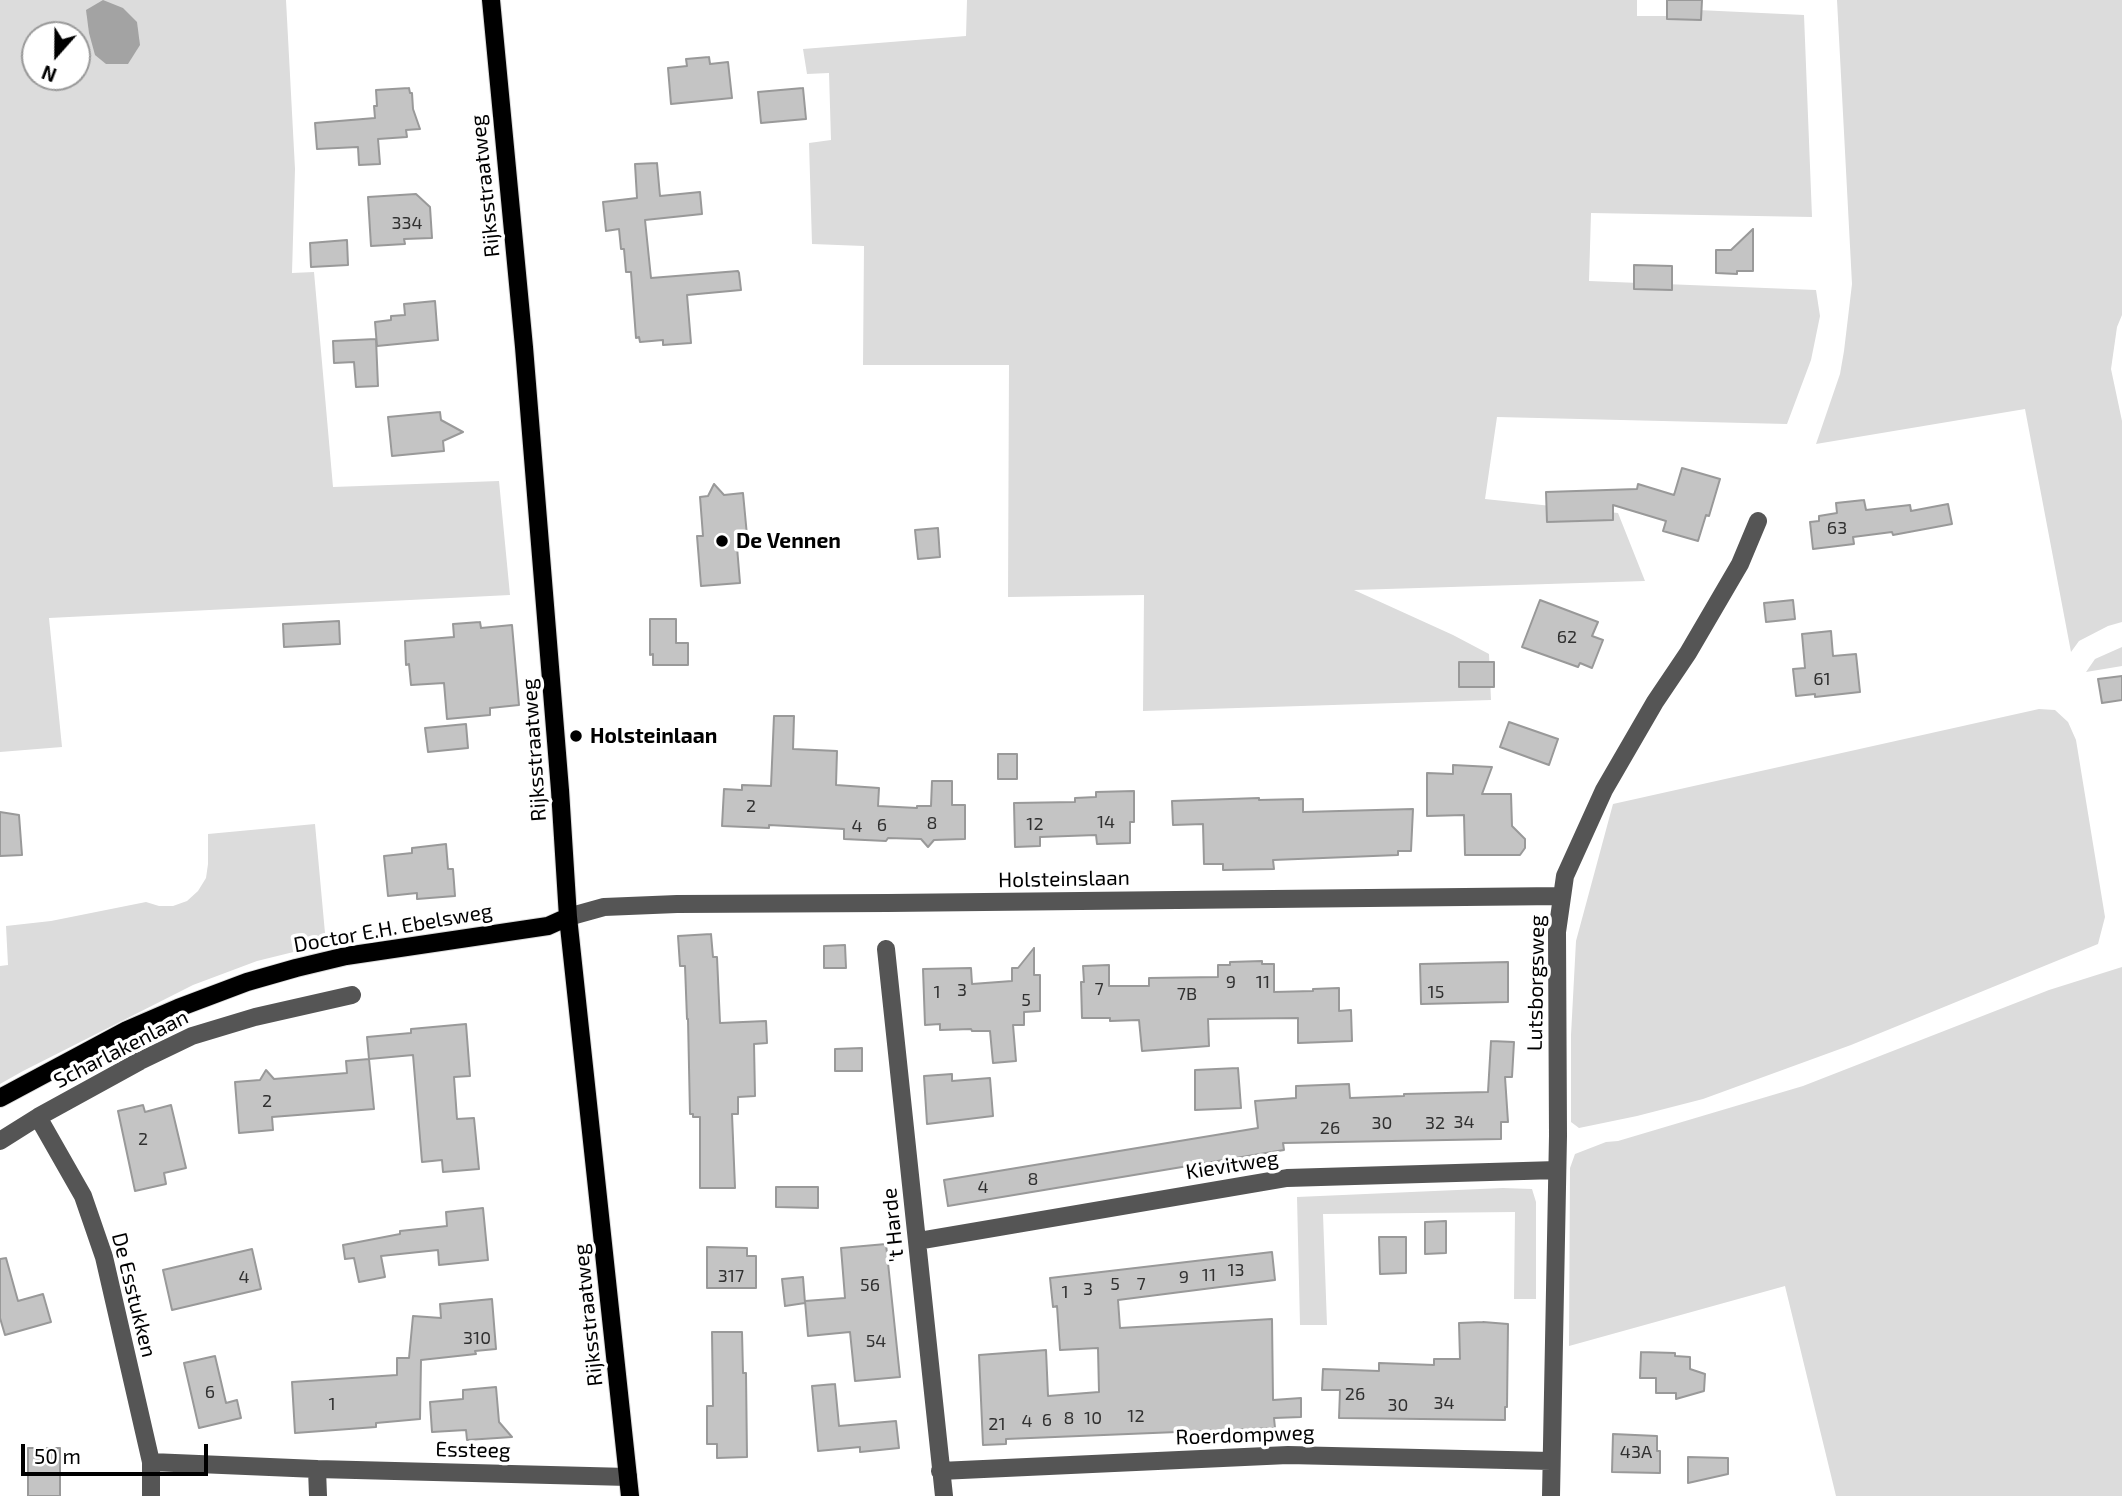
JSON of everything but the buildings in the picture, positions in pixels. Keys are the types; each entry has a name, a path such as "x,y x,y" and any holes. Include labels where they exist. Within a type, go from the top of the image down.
{"main road":[{"name":"Rijksstraatweg","path":"491,0 524,347 568,917 630,1496"},
{"name":"Doctor E.H. Ebelsweg","path":"0,1098 127,1030 247,982 346,956 548,926 568,917"}],"street":[{"name":"Lutsborgsweg","path":"1551,1496 1557,1170 1556,972 1557,932 1565,876 1604,790 1740,564 1758,521"},
{"name":"Holsteinslaan","path":"568,917 604,907 677,904 1561,896"},
{"name":"'t Harde","path":"886,949 944,1496"},
{"name":"Scharlakenlaan","path":"0,1141 140,1061 192,1036 255,1017 352,995"},
{"name":"De Esstukken","path":"38,1117 83,1196 104,1257 151,1462 151,1496"},
{"name":"Kievitweg","path":"918,1241 1287,1178 1557,1170"},
{"name":"Roerdompweg","path":"940,1471 1288,1455 1551,1461"},
{"name":"Essteeg","path":"151,1462 628,1477"},
{"path":"317,1469 318,1496"}],"shaded area":[{"path":"0,0 286,0 295,169 292,273 314,272 333,487 499,481 510,595 49,618 62,747 0,752"},
{"path":"103,0 123,8 137,22 140,45 128,64 106,64 95,55 91,40 91,21 87,21 86,10"},
{"path":"967,0 1637,0 1637,16 1697,16 1698,10 1804,15 1812,217 1591,213 1589,281 1816,290 1820,316 1811,360 1787,424 1497,417 1485,499 1618,513 1645,581 1354,590 1489,654 1491,700 1143,711 1144,595 1008,597 1009,365 863,365 864,246 812,244 809,143 831,140 829,73 807,74 803,49 966,36"},
{"path":"1837,0 2122,0 2122,315 2117,327 2111,369 2122,421 2122,622 2079,641 2071,652 2025,409 1816,444 1840,374 1852,284"},
{"path":"2122,647 2122,666 2086,672 2095,659"},
{"path":"2039,709 2055,710 2068,722 2076,740 2105,917 2098,944 1851,1045 1703,1099 1579,1128 1571,1122 1571,1035 1576,941 1613,804"},
{"path":"315,824 326,944 257,961 193,985 0,1084 0,966 8,965 6,926 51,921 146,902 173,906 187,901 198,891 206,878 208,834"},
{"path":"2122,967 2122,1496 1836,1496 1785,1286 1569,1346 1570,1168 1575,1154 1606,1142 1618,1141 1803,1086 2049,990"},
{"path":"1532,1189 1536,1202 1536,1299 1514,1299 1515,1212 1323,1214 1327,1325 1300,1325 1297,1197"}],"place":[{"name":"De Vennen","path":"722,541"},
{"name":"Holsteinlaan","path":"576,736"}]}
